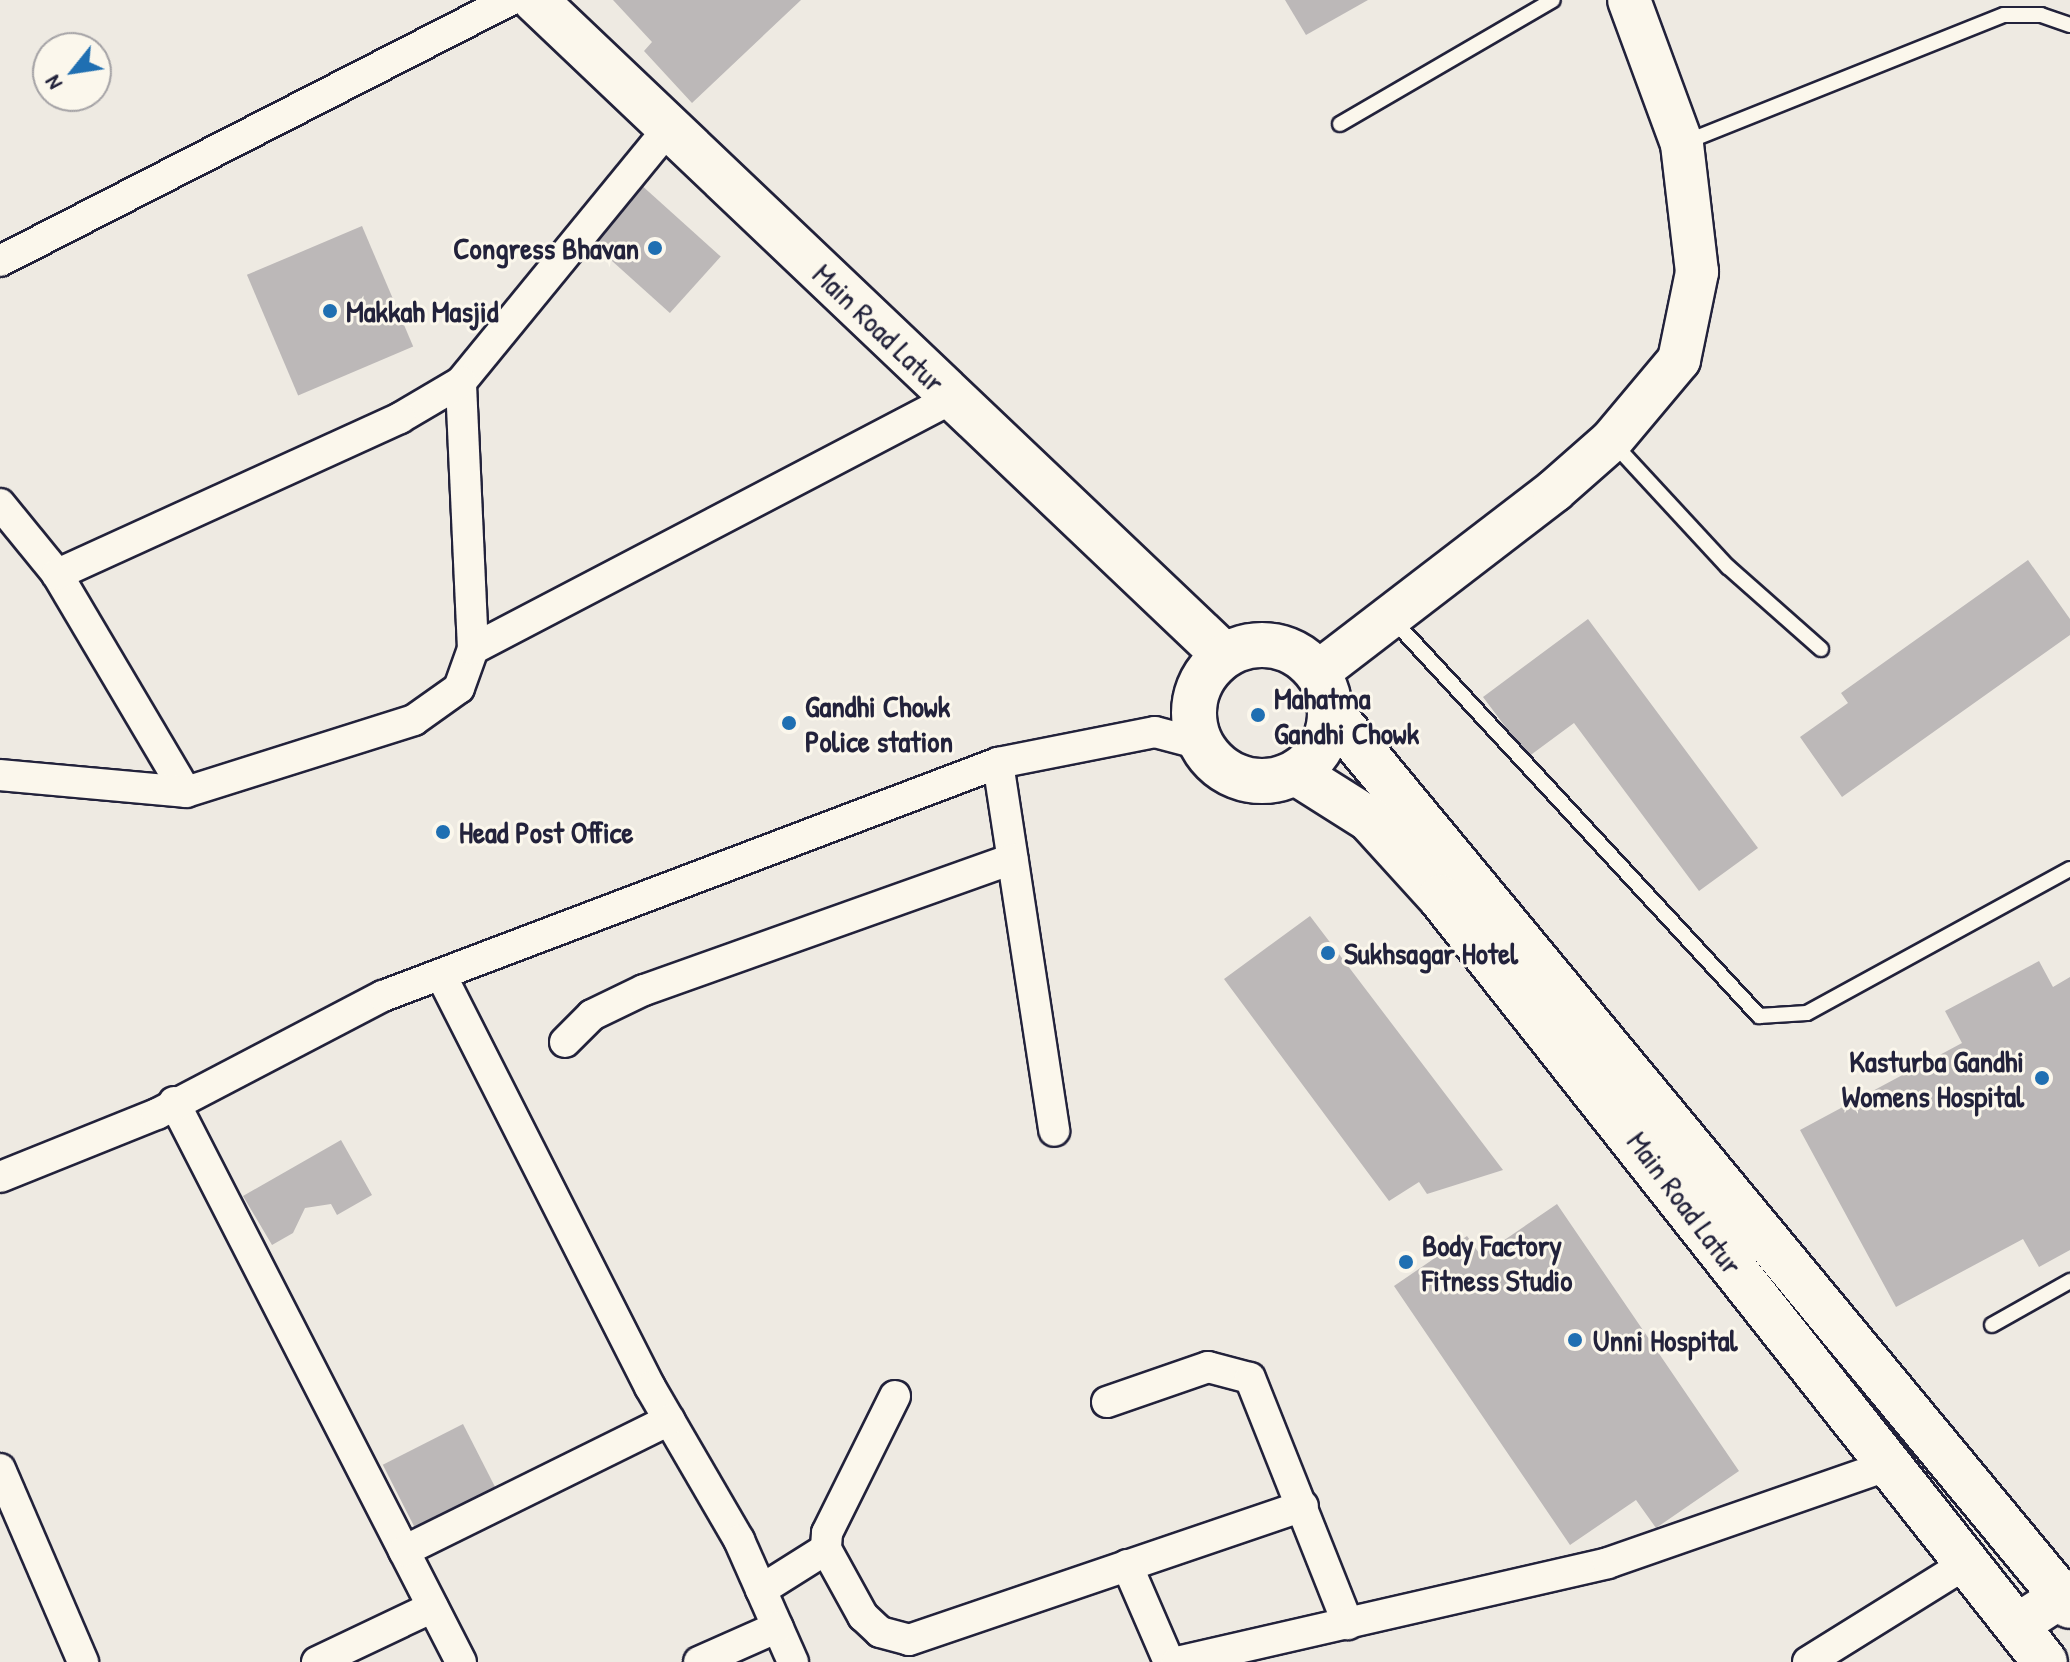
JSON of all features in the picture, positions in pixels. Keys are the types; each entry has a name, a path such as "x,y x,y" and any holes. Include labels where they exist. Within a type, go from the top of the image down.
{"main road":[{"name":"Main Road Latur","path":"535,0 1224,655"},
{"path":"1324,692 1273,645 1224,655 1194,700 1200,744 1233,775 1256,782 1296,773 1324,741 1324,692 1393,620 1611,441 1679,360 1692,323 1697,272 1682,144 1629,0"},
{"name":"Main Road Latur","path":"1324,692 2067,1597"},
{"name":"Main Road Latur","path":"1296,773 1369,819 1440,897 1567,1049 1886,1466 2045,1662"},
{"path":"2016,1626 2067,1597"}],"street":[{"path":"0,261 510,0"},
{"path":"57,574 400,418 461,382 669,128"},
{"path":"0,775 186,792 414,720 459,688 473,649 461,382"},
{"path":"473,649 953,398"},
{"path":"0,504 57,574 186,792"},
{"path":"0,1177 93,1144 383,996 442,977 998,763 1155,732 1200,744"},
{"path":"998,763 1054,1131"},
{"path":"565,1042 592,1015 633,994 1012,859"},
{"path":"442,977 669,1420 761,1590 793,1662"},
{"path":"174,1102 461,1662"},
{"path":"1107,1402 1208,1367 1233,1368 1261,1391 1348,1624"},
{"path":"895,1396 827,1533 826,1549 863,1616 880,1632 909,1640 1303,1506"},
{"path":"404,1551 669,1420"},
{"path":"1177,1662 1608,1563 1886,1466"},
{"path":"0,1469 83,1662"},
{"path":"761,1590 826,1549"},
{"path":"1127,1565 1169,1662"},
{"path":"1808,1662 1964,1565"},
{"path":"317,1662 433,1607"},
{"path":"699,1662 778,1627"}],"lane":[{"path":"1340,124 1553,0"},
{"path":"1682,144 2004,15 2041,15 2070,25"},
{"path":"1611,441 1728,567 1821,649"},
{"path":"1393,620 1759,1016 1807,1013 2070,869"},
{"path":"1992,1325 2070,1281"}],"building":[{"path":"613,0 801,0 692,103 644,51 652,42"},
{"path":"1285,0 1368,0 1306,35"},
{"name":"Congress Bhavan","path":"639,183 721,257 670,313 588,239"},
{"name":"Makkah Masjid","path":"362,226 413,347 298,395 247,275"},
{"path":"2028,560 2070,619 2070,635 1842,797 1800,737 1848,703 1841,693"},
{"path":"1588,619 1758,848 1699,891 1574,723 1528,757 1483,697"},
{"path":"1310,916 1503,1170 1427,1194 1419,1182 1389,1201 1224,979"},
{"path":"2039,961 2053,987 2070,977 2070,1250 2039,1267 2023,1239 1896,1307 1800,1130 1962,1043 1945,1011"},
{"path":"341,1140 372,1195 337,1215 331,1204 305,1208 293,1233 272,1245 243,1196"},
{"path":"1557,1204 1739,1471 1656,1528 1636,1500 1570,1545 1394,1286 1467,1236 1481,1256"},
{"path":"463,1424 498,1492 417,1533 383,1465"}],"place":[{"name":"Congress Bhavan","path":"655,248"},
{"name":"Makkah Masjid","path":"330,311"},
{"name":"Mahatma Gandhi Chowk","path":"1258,715"},
{"name":"Gandhi Chowk Police station","path":"789,723"},
{"name":"Head Post Office","path":"443,832"},
{"name":"Sukhsagar Hotel","path":"1328,953"},
{"name":"Kasturba Gandhi Womens Hospital","path":"2042,1078"},
{"name":"Body Factory Fitness Studio","path":"1406,1262"},
{"name":"Unni Hospital","path":"1575,1340"}]}
